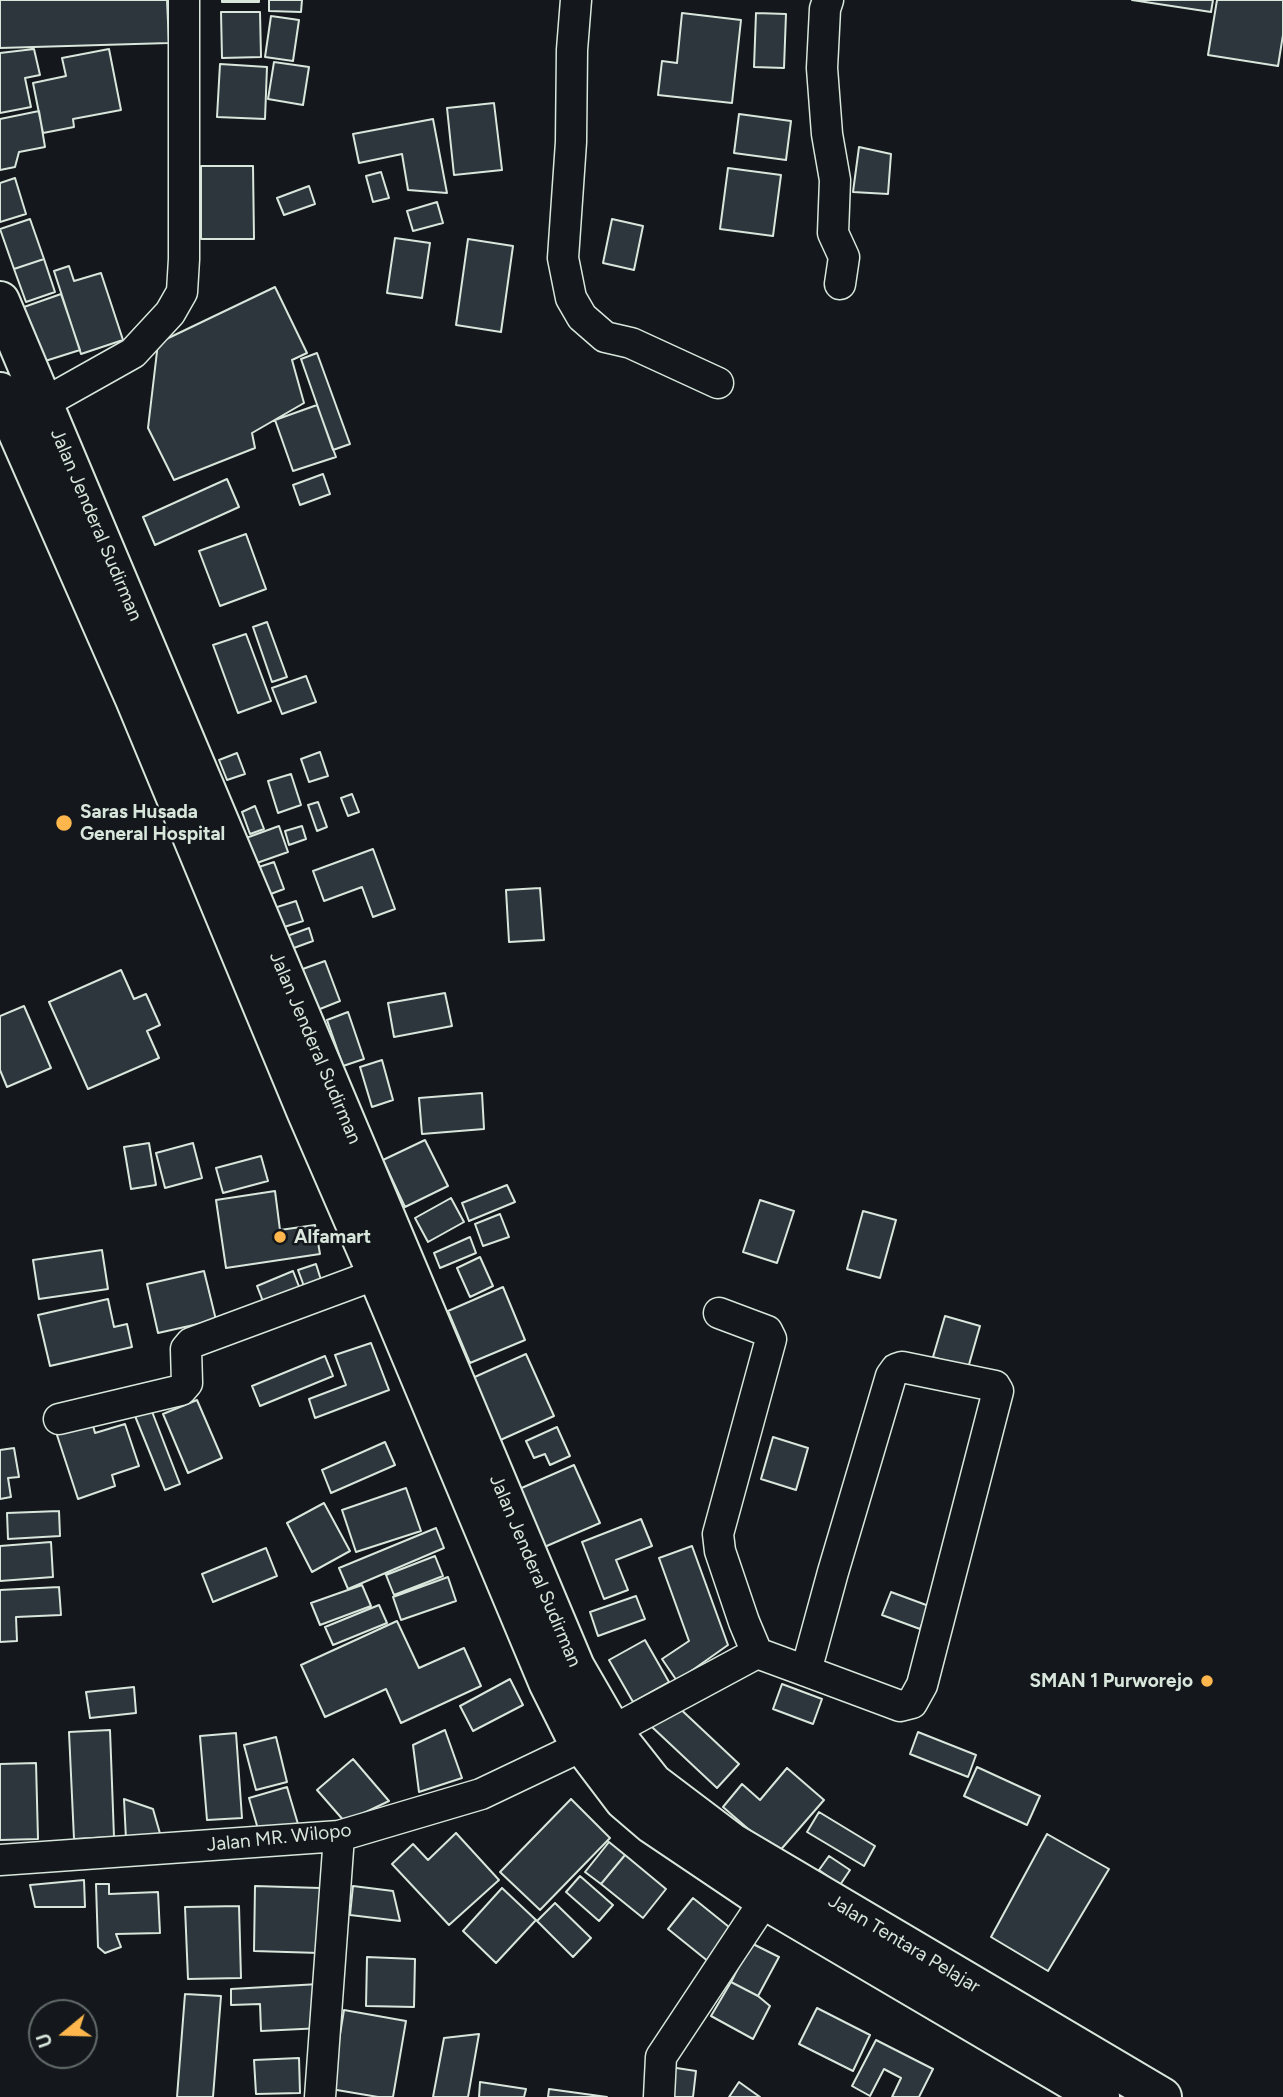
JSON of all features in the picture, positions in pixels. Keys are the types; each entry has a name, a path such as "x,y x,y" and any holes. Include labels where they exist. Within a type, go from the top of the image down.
{"main road":[{"name":"Jalan Jenderal Sudirman","path":"0,301 44,403 139,667 323,1108 575,1667 598,1738 638,1791"},
{"name":"Jalan Jenderal Sudirman","path":"0,392 139,667"},
{"name":"Jalan Jenderal Sudirman","path":"323,1108 377,1274 548,1682 574,1734 598,1738"},
{"name":"Jalan Tentara Pelajar","path":"638,1791 652,1824 765,1900 1100,2097"},
{"name":"Jalan Tentara Pelajar","path":"638,1791 732,1842 1162,2097"}],"street":[{"path":"44,403 133,353 170,313 182,292 184,0"},
{"path":"576,0 572,50 571,142 563,258 571,298 582,317 605,337 631,343 718,383"},
{"path":"821,0 828,0 825,9 822,68 827,134 835,180 833,233 844,257 840,284"},
{"path":"59,1419 181,1390 187,1383 186,1349 191,1343 377,1274"},
{"path":"719,1313 767,1331 771,1339 718,1534 720,1551 757,1653 900,1706 907,1706 914,1700 922,1685 998,1391 995,1386 902,1367 896,1369 891,1376 806,1671"},
{"name":"Jalan MR. Wilopo","path":"0,1860 339,1836 481,1794 598,1738 757,1653"},
{"path":"320,2097 339,1836"},
{"path":"659,2097 661,2057 765,1900"}],"building":[{"path":"0,0 167,0 169,43 0,48"},
{"path":"259,0 259,2 222,2"},
{"path":"269,0 302,0 301,12 269,11"},
{"path":"1132,0 1213,0 1211,12"},
{"path":"1217,0 1283,0 1283,35 1278,66 1208,55"},
{"path":"221,12 260,12 261,57 222,58"},
{"path":"682,13 741,20 732,103 658,95 662,61 677,63"},
{"path":"756,13 786,14 784,68 754,67"},
{"path":"271,16 299,20 293,61 265,57"},
{"path":"34,49 40,75 25,78 31,107 0,113 0,53"},
{"path":"109,49 121,110 73,119 74,127 43,133 33,83 66,76 62,58"},
{"path":"274,62 309,67 303,105 268,99"},
{"path":"220,64 267,67 265,119 217,117"},
{"path":"494,103 502,170 454,175 447,108"},
{"path":"39,111 45,147 19,152 15,167 0,170 0,119"},
{"path":"739,114 791,121 786,160 734,153"},
{"path":"433,119 447,193 408,190 402,154 359,163 353,134"},
{"path":"859,147 891,154 888,194 853,192"},
{"path":"201,166 253,166 254,239 201,239"},
{"path":"728,168 781,175 773,236 720,229"},
{"path":"381,172 389,198 373,202 366,176"},
{"path":"15,178 26,214 0,222 0,183"},
{"path":"309,186 315,204 284,215 277,198"},
{"path":"437,202 443,223 413,231 407,211"},
{"path":"30,219 44,259 14,269 0,229"},
{"path":"612,219 643,226 634,270 603,263"},
{"path":"395,238 430,243 422,298 387,293"},
{"path":"468,239 513,246 501,332 456,325"},
{"path":"44,259 55,292 26,302 14,269"},
{"path":"69,266 74,281 101,273 123,340 81,354 54,271"},
{"path":"275,287 307,353 292,360 304,403 252,433 255,448 174,480 148,428 158,343"},
{"path":"61,294 80,350 42,362 24,307"},
{"path":"317,353 350,444 333,450 301,359"},
{"path":"317,405 336,457 293,471 275,420"},
{"path":"323,474 330,494 300,505 293,485"},
{"path":"227,479 239,507 155,545 143,517"},
{"path":"246,534 266,589 220,606 199,551"},
{"path":"267,622 287,677 272,682 253,627"},
{"path":"246,634 271,701 238,713 213,645"},
{"path":"306,676 316,702 282,714 272,688"},
{"path":"320,752 328,776 309,782 301,759"},
{"path":"237,753 245,774 227,780 219,760"},
{"path":"291,774 301,805 278,813 268,781"},
{"path":"352,794 359,812 348,816 341,798"},
{"path":"318,802 327,827 317,831 308,805"},
{"path":"255,806 264,829 250,834 242,812"},
{"path":"279,826 288,852 254,864 246,838"},
{"path":"302,826 306,839 289,845 285,831"},
{"path":"373,849 395,909 373,917 362,887 324,901 313,871"},
{"path":"274,862 284,889 268,895 259,867"},
{"path":"540,888 544,940 509,942 506,890"},
{"path":"296,901 303,921 278,929 271,909"},
{"path":"309,928 313,941 291,949 287,936"},
{"path":"325,961 340,1001 315,1011 300,970"},
{"path":"121,970 134,999 146,994 160,1025 147,1031 159,1058 88,1089 49,1002"},
{"path":"445,993 452,1026 394,1037 388,1003"},
{"path":"24,1006 51,1068 7,1087 0,1070 0,1016"},
{"path":"348,1012 364,1059 343,1066 327,1020"},
{"path":"382,1060 393,1100 372,1107 360,1067"},
{"path":"482,1093 484,1129 422,1134 419,1098"},
{"path":"425,1140 448,1186 405,1207 383,1160"},
{"path":"149,1143 156,1185 131,1189 124,1147"},
{"path":"193,1143 202,1178 165,1188 156,1153"},
{"path":"261,1156 268,1181 223,1193 216,1168"},
{"path":"507,1185 515,1202 469,1221 462,1203"},
{"path":"275,1191 280,1230 315,1225 320,1254 226,1268 216,1200"},
{"path":"451,1198 464,1222 428,1242 415,1218"},
{"path":"760,1200 794,1211 777,1263 743,1252"},
{"path":"863,1211 896,1220 880,1278 847,1269"},
{"path":"500,1214 509,1237 483,1246 475,1224"},
{"path":"470,1237 476,1253 440,1268 434,1253"},
{"path":"102,1250 108,1289 39,1299 33,1260"},
{"path":"480,1257 493,1286 470,1297 457,1268"},
{"path":"316,1264 322,1283 305,1289 298,1270"},
{"path":"204,1271 216,1320 158,1333 147,1284"},
{"path":"293,1271 300,1289 264,1304 257,1286"},
{"path":"503,1287 525,1340 470,1363 448,1311"},
{"path":"108,1299 114,1327 127,1324 132,1347 50,1366 38,1315"},
{"path":"945,1316 980,1326 968,1368 933,1357"},
{"path":"371,1343 389,1390 315,1418 309,1399 346,1385 335,1355"},
{"path":"526,1354 554,1416 496,1442 468,1380"},
{"path":"325,1356 333,1376 260,1406 252,1386"},
{"path":"197,1400 222,1458 188,1473 163,1414"},
{"path":"151,1409 180,1484 165,1490 135,1416"},
{"path":"90,1414 95,1433 125,1424 139,1466 112,1475 115,1486 78,1499 54,1426"},
{"path":"557,1427 570,1456 550,1465 545,1454 534,1458 526,1441"},
{"path":"773,1437 808,1448 796,1490 761,1479"},
{"path":"385,1442 395,1465 331,1493 322,1470"},
{"path":"14,1448 19,1477 8,1478 11,1497 0,1499 0,1450"},
{"path":"574,1465 600,1523 542,1548 517,1490"},
{"path":"406,1488 421,1531 356,1552 342,1510"},
{"path":"324,1503 350,1551 312,1572 287,1523"},
{"path":"59,1511 60,1536 8,1539 7,1513"},
{"path":"641,1519 652,1546 616,1560 628,1590 604,1599 582,1542"},
{"path":"436,1528 444,1548 348,1589 339,1568"},
{"path":"51,1542 53,1577 0,1581 0,1546"},
{"path":"692,1546 728,1645 677,1681 662,1659 689,1641 659,1558"},
{"path":"266,1548 277,1576 213,1602 202,1574"},
{"path":"435,1556 443,1576 394,1595 386,1575"},
{"path":"448,1577 456,1601 401,1620 393,1597"},
{"path":"362,1585 371,1606 320,1625 311,1603"},
{"path":"59,1587 61,1615 16,1617 17,1641 0,1642 0,1590"},
{"path":"891,1592 929,1606 920,1629 882,1615"},
{"path":"636,1596 645,1619 598,1636 590,1612"},
{"path":"379,1605 387,1623 333,1645 325,1627"},
{"path":"397,1621 419,1668 464,1648 481,1686 401,1723 386,1689 325,1717 301,1665"},
{"path":"645,1640 669,1682 633,1702 609,1660"},
{"path":"510,1679 523,1705 473,1731 460,1706"},
{"path":"782,1684 822,1699 813,1724 773,1709"},
{"path":"134,1687 136,1713 90,1718 86,1692"},
{"path":"674,1703 739,1764 717,1788 652,1727"},
{"path":"110,1730 114,1837 74,1839 69,1732"},
{"path":"445,1730 462,1778 419,1792 413,1745"},
{"path":"918,1732 976,1755 968,1777 910,1754"},
{"path":"236,1733 242,1818 207,1820 200,1736"},
{"path":"276,1737 287,1782 256,1790 244,1745"},
{"path":"353,1759 389,1801 345,1822 317,1790"},
{"path":"36,1763 38,1839 0,1840 0,1764"},
{"path":"977,1767 1040,1796 1027,1825 964,1796"},
{"path":"787,1768 824,1800 777,1854 723,1807 742,1784 760,1800"},
{"path":"287,1787 298,1824 260,1836 249,1798"},
{"path":"124,1799 153,1809 161,1837 126,1839"},
{"path":"571,1799 610,1838 540,1910 500,1872"},
{"path":"819,1812 875,1846 864,1866 807,1832"},
{"path":"456,1833 499,1880 449,1925 392,1864 413,1844 428,1860"},
{"path":"1047,1834 1109,1869 1048,1971 991,1937"},
{"path":"609,1842 625,1855 601,1884 585,1872"},
{"path":"625,1855 666,1889 643,1918 601,1884"},
{"path":"829,1856 850,1870 840,1885 819,1870"},
{"path":"580,1876 613,1905 599,1921 566,1892"},
{"path":"84,1880 85,1907 35,1907 30,1885"},
{"path":"96,1884 109,1884 109,1894 158,1892 160,1933 116,1934 121,1947 105,1953 98,1947"},
{"path":"255,1886 320,1888 319,1953 254,1951"},
{"path":"353,1886 393,1891 400,1921 350,1915"},
{"path":"502,1888 536,1920 496,1963 463,1931"},
{"path":"693,1898 734,1931 709,1962 668,1929"},
{"path":"555,1903 591,1938 573,1957 537,1921"},
{"path":"239,1906 241,1978 188,1979 185,1907"},
{"path":"751,1943 779,1957 758,1996 731,1982"},
{"path":"367,1957 415,1959 414,2007 366,2006"},
{"path":"731,1982 758,1996 770,2006 753,2039 711,2016"},
{"path":"319,1984 322,2028 261,2031 260,2004 231,2005 231,1989"},
{"path":"185,1994 221,1996 213,2097 177,2097"},
{"path":"817,2008 870,2035 853,2071 799,2044"},
{"path":"344,2010 406,2021 393,2097 331,2089"},
{"path":"479,2034 468,2097 433,2097 444,2038"},
{"path":"876,2040 933,2069 919,2097 892,2097 901,2078 884,2069 870,2096 852,2086"},
{"path":"299,2058 300,2093 256,2094 254,2060"},
{"path":"670,2067 696,2071 693,2097 666,2097"},
{"path":"480,2082 526,2089 524,2097 479,2097"},
{"path":"739,2082 760,2097 729,2097"},
{"path":"549,2089 607,2097 548,2097"}],"place":[{"name":"Saras Husada General Hospital","path":"64,823"},
{"name":"Alfamart","path":"280,1237"},
{"name":"SMAN 1 Purworejo","path":"1207,1681"}]}
